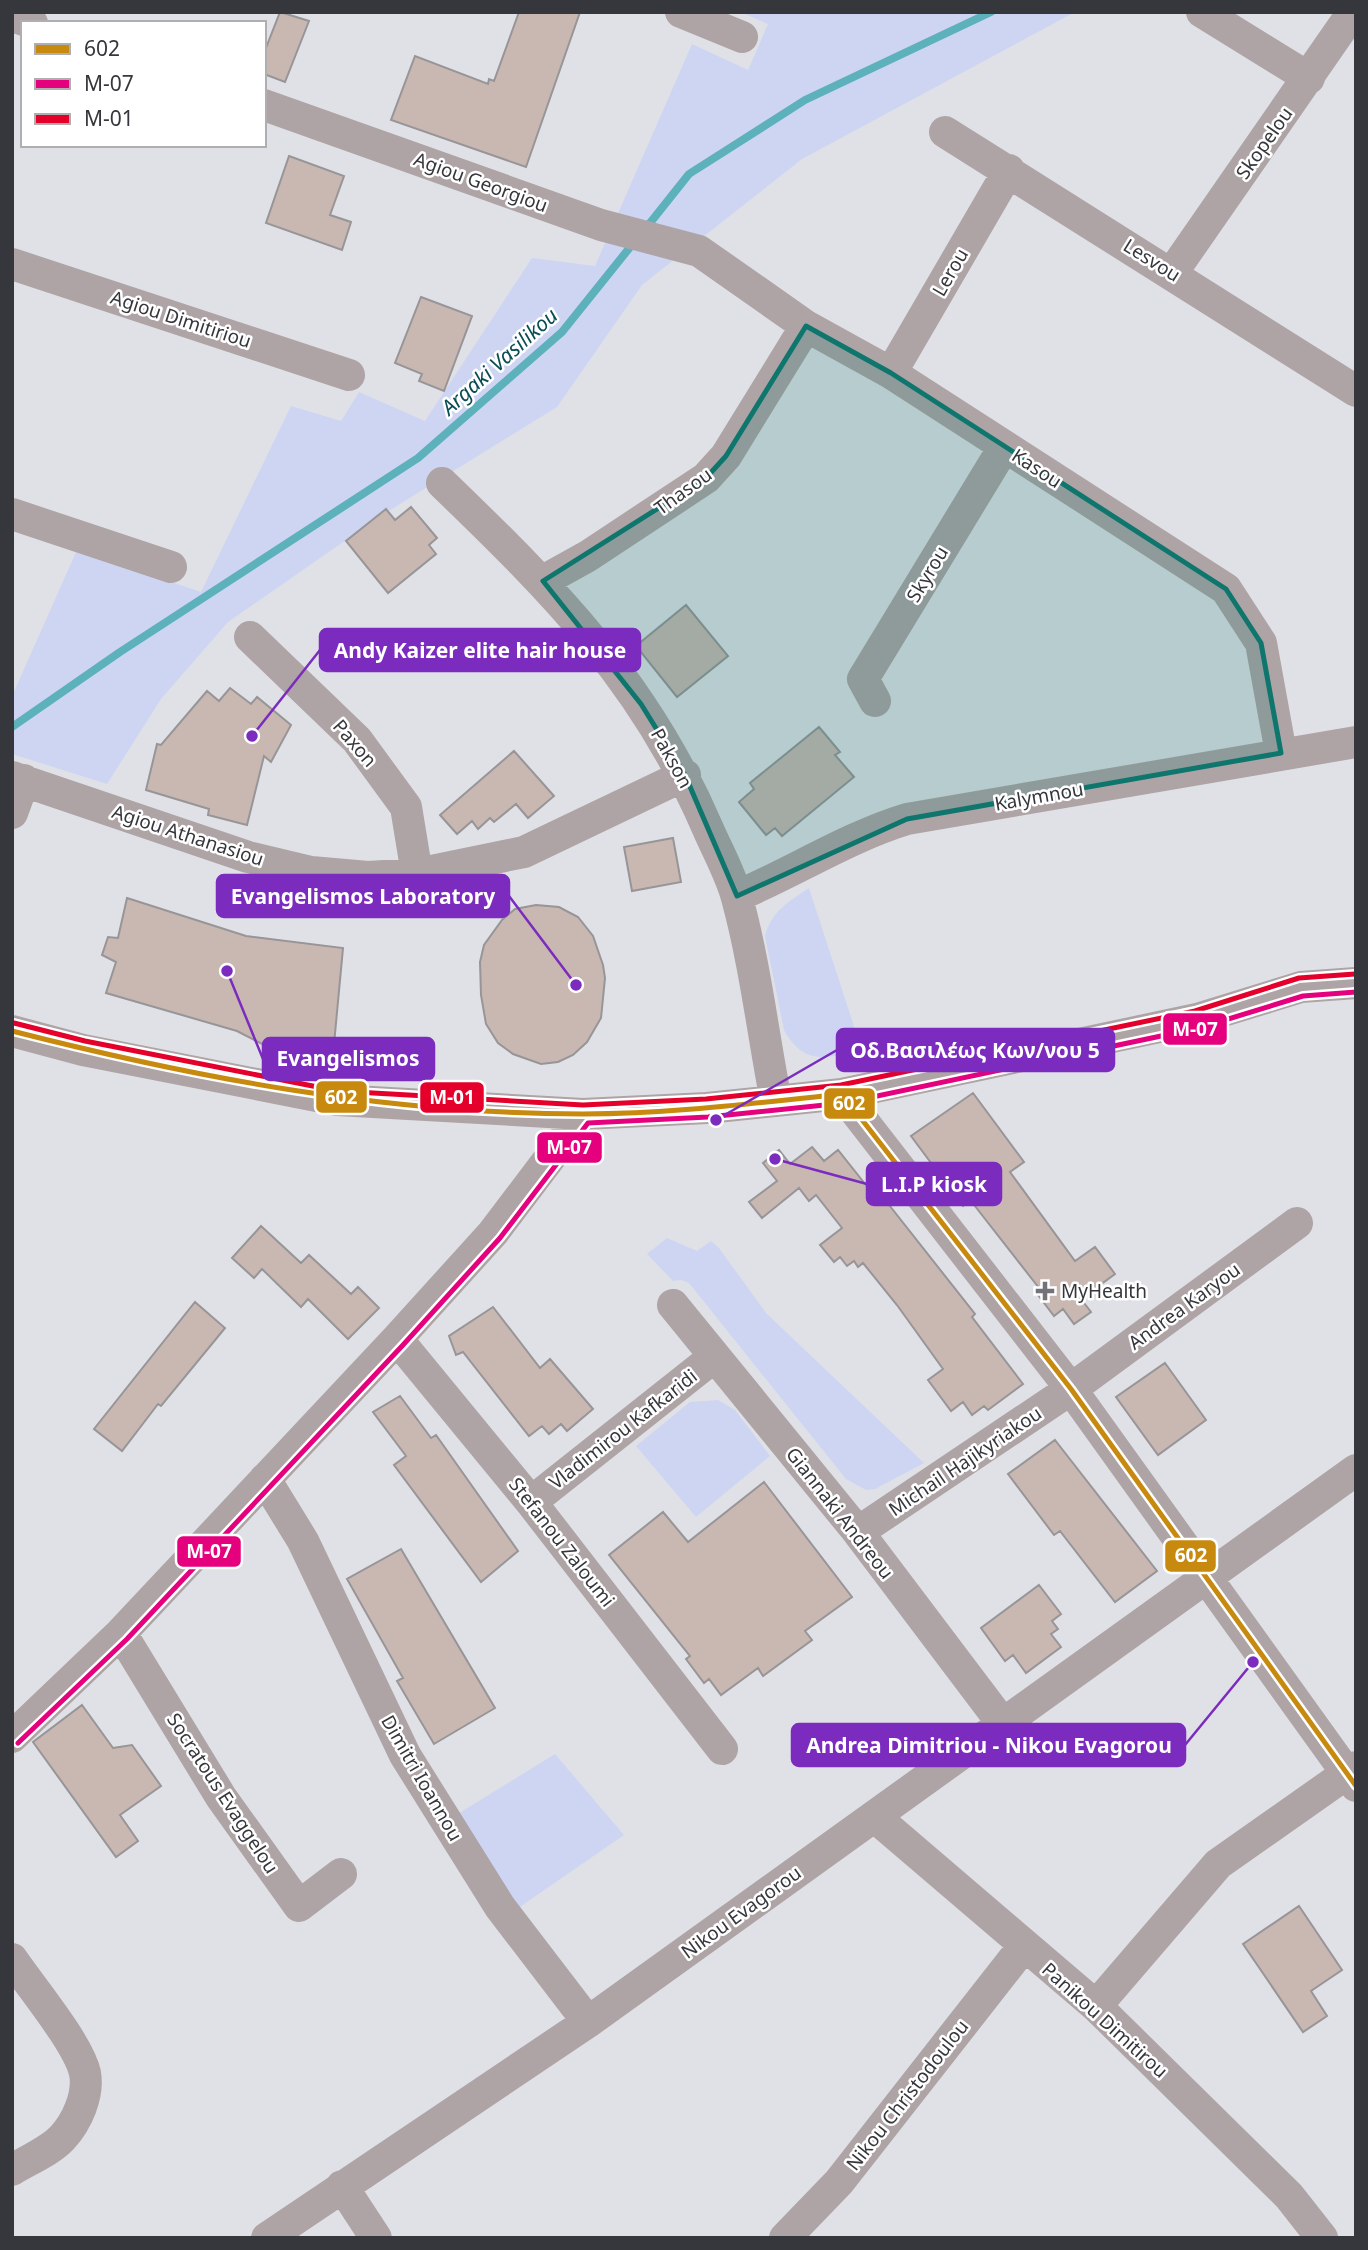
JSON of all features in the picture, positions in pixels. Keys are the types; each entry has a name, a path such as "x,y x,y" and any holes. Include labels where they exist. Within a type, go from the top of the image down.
{"street":[{"path":"681,12 742,37"},
{"path":"1202,12 1309,78"},
{"name":"Skopelou","path":"1172,273 1353,12"},
{"name":"Agiou Georgiou","path":"266,106 601,225 699,251"},
{"name":"Lesvou","path":"945,132 1356,391"},
{"name":"Lerou","path":"891,373 1009,170"},
{"name":"Kasou","path":"699,251 806,326 891,373 1226,589 1262,643 1281,753"},
{"name":"Agiou Dimitiriou","path":"12,264 349,375"},
{"name":"Thasou","path":"543,581 588,556 706,478 726,456 806,326"},
{"name":"Skyrou","path":"875,701 863,679 1004,447"},
{"name":"Pakson","path":"442,483 543,581 598,644 641,704 685,775 737,896 776,1101"},
{"path":"12,513 172,567"},
{"name":"Paxon","path":"250,637 357,740 406,807 418,874"},
{"name":"Kalymnou","path":"737,896 786,875 867,832 907,819 1356,742"},
{"name":"Agiou Athanasiou","path":"18,778 248,857 311,872 368,877 418,874 524,852 685,775"},
{"path":"12,813 18,778"},
{"path":"12,1031 176,1070 337,1100 583,1115 842,1094 1197,1019 1301,987 1356,983"},
{"path":"842,1094 1071,1389 1353,1776 1219,1864 1096,2006"},
{"path":"12,1737 121,1633 397,1339 493,1233 583,1115"},
{"name":"Andrea Karyou","path":"1071,1389 1297,1223"},
{"name":"Giannaki Andreou","path":"674,1305 858,1532 1003,1724"},
{"name":"Stefanou Zaloumi","path":"397,1339 531,1502 722,1749"},
{"name":"Vladimirou Kafkaridi","path":"531,1502 714,1357"},
{"name":"Michail Hajikyriakou","path":"858,1532 1071,1389"},
{"name":"Nikou Evagorou","path":"267,2238 588,2022 1206,1575 1356,1470"},
{"name":"Dimitri Ioannou","path":"265,1479 303,1541 405,1755 500,1906 588,2022"},
{"name":"Socratous Evaggelou","path":"121,1633 221,1797 299,1906 341,1874"},
{"name":"Panikou Dimitirou","path":"875,1816 1023,1947 1096,2006 1289,2196 1322,2238"},
{"name":"Nikou Christodoulou","path":"785,2238 839,2182 1023,1947"},
{"path":"12,1959 76,2053 85,2074 84,2097 76,2118 61,2140 12,2170"},
{"path":"342,2186 376,2238"}],"highlighted area":[{"path":"806,326 891,373 1226,589 1261,643 1281,753 907,819 737,896 685,775 641,704 543,581 706,478 726,456"}],"shaded area":[{"path":"740,12 1075,12 802,159 642,285 557,407 379,517 228,622 161,699 107,784 12,754 12,696 77,550 201,592 291,406 341,421 359,392 425,421 532,258 595,266 692,44 748,70 768,24"},
{"path":"809,888 862,1051 817,1057 800,1049 784,1030 765,936 776,914"},
{"path":"667,1238 697,1251 711,1241 719,1248 766,1313 924,1463 875,1489 866,1490 846,1479 689,1283 673,1281 647,1254"},
{"path":"718,1400 735,1410 770,1456 696,1517 636,1446 690,1402"},
{"path":"555,1754 624,1835 511,1913 456,1815"}],"building":[{"path":"280,12 309,21 285,82 266,75 266,48"},
{"path":"519,12 580,12 526,167 391,120 415,56 488,84 489,79 494,81"},
{"path":"289,156 344,176 330,215 351,222 342,250 266,223"},
{"path":"421,297 472,316 444,391 419,381 422,374 395,363"},
{"path":"411,507 437,538 429,545 436,554 388,593 346,541 386,509 395,520"},
{"path":"686,605 728,656 677,697 636,646"},
{"path":"230,688 251,704 257,697 291,725 271,762 264,756 247,825 208,815 209,809 146,790 157,744 161,745 207,691 219,701"},
{"path":"819,727 840,752 835,755 854,777 782,836 775,828 766,835 739,802 754,789 750,783"},
{"path":"514,751 554,796 528,818 516,804 494,822 490,818 478,829 472,821 457,834 440,815"},
{"path":"673,838 681,882 632,891 624,847"},
{"path":"127,898 246,936 343,948 333,1055 270,1048 237,1031 106,993 116,962 102,955 108,937 118,938"},
{"path":"536,905 559,907 578,917 593,936 605,978 601,1018 587,1042 573,1055 558,1062 541,1064 513,1054 498,1043 486,1024 481,995 480,962 484,945 502,920 515,909"},
{"path":"973,1093 1024,1162 1010,1172 1075,1261 1095,1247 1115,1274 1081,1299 1091,1312 1074,1324 1063,1309 1054,1316 1035,1291 1039,1288 971,1201 963,1206 911,1136"},
{"path":"812,1147 824,1161 838,1150 877,1199 882,1196 975,1314 972,1317 1023,1384 988,1410 984,1406 972,1415 963,1402 951,1411 928,1380 943,1369 897,1305 863,1263 858,1267 854,1261 847,1266 840,1257 834,1262 820,1245 842,1228 816,1195 809,1201 799,1188 762,1218 749,1202 777,1181 763,1163 779,1150 790,1164"},
{"path":"261,1226 301,1263 309,1255 351,1294 358,1287 379,1308 348,1339 308,1299 301,1307 262,1269 254,1278 232,1258"},
{"path":"195,1302 225,1328 161,1406 158,1404 122,1451 94,1429"},
{"path":"493,1307 540,1368 550,1359 593,1409 567,1431 561,1424 549,1434 542,1426 529,1436 463,1352 456,1355 449,1336"},
{"path":"1165,1363 1206,1420 1158,1455 1116,1397"},
{"path":"400,1396 431,1438 436,1435 518,1551 481,1582 394,1465 406,1456 373,1412"},
{"path":"1055,1440 1157,1571 1115,1602 1060,1531 1054,1535 1008,1474"},
{"path":"764,1482 852,1597 805,1631 812,1640 763,1676 758,1668 721,1695 709,1679 704,1683 686,1659 690,1656 609,1555 663,1512 688,1542"},
{"path":"401,1549 495,1708 434,1744 397,1681 403,1678 347,1579"},
{"path":"1039,1585 1061,1614 1052,1621 1058,1629 1051,1634 1061,1647 1026,1673 1013,1655 1005,1661 981,1628"},
{"path":"82,1705 113,1748 132,1745 161,1786 120,1815 138,1841 116,1857 33,1742"},
{"path":"1299,1906 1342,1970 1311,1991 1327,2016 1303,2032 1243,1944"}],"waterway":[{"name":"Argaki Vasilikou","path":"646,228 689,174 805,100 991,12"},
{"name":"Argaki Vasilikou","path":"12,727 120,652 418,458 562,332 635,241"}],"transit line":[{"name":"M-01","path":"14,1023 85,1041 338,1091 583,1105 706,1099 841,1085 1195,1011 1299,978 1355,974"},
{"name":"M-07","path":"18,1743 127,1639 403,1345 500,1238 588,1123 708,1117 844,1103 1199,1028 1303,996 1356,992"},
{"name":"602","path":"12,1031 153,1064 295,1091 438,1108 616,1114 842,1094 1071,1389 1356,1786"}],"place":[{"name":"Andy Kaizer elite hair house","path":"252,736"},
{"name":"Evangelismos","path":"227,971"},
{"name":"Evangelismos Laboratory","path":"576,985"},
{"name":"Οδ.Βασιλέως Κων/νου 5","path":"716,1120"},
{"name":"L.I.P kiosk","path":"775,1159"},
{"name":"MyHealth","path":"1045,1291"},
{"name":"Andrea Dimitriou - Nikou Evagorou","path":"1253,1662"}]}
